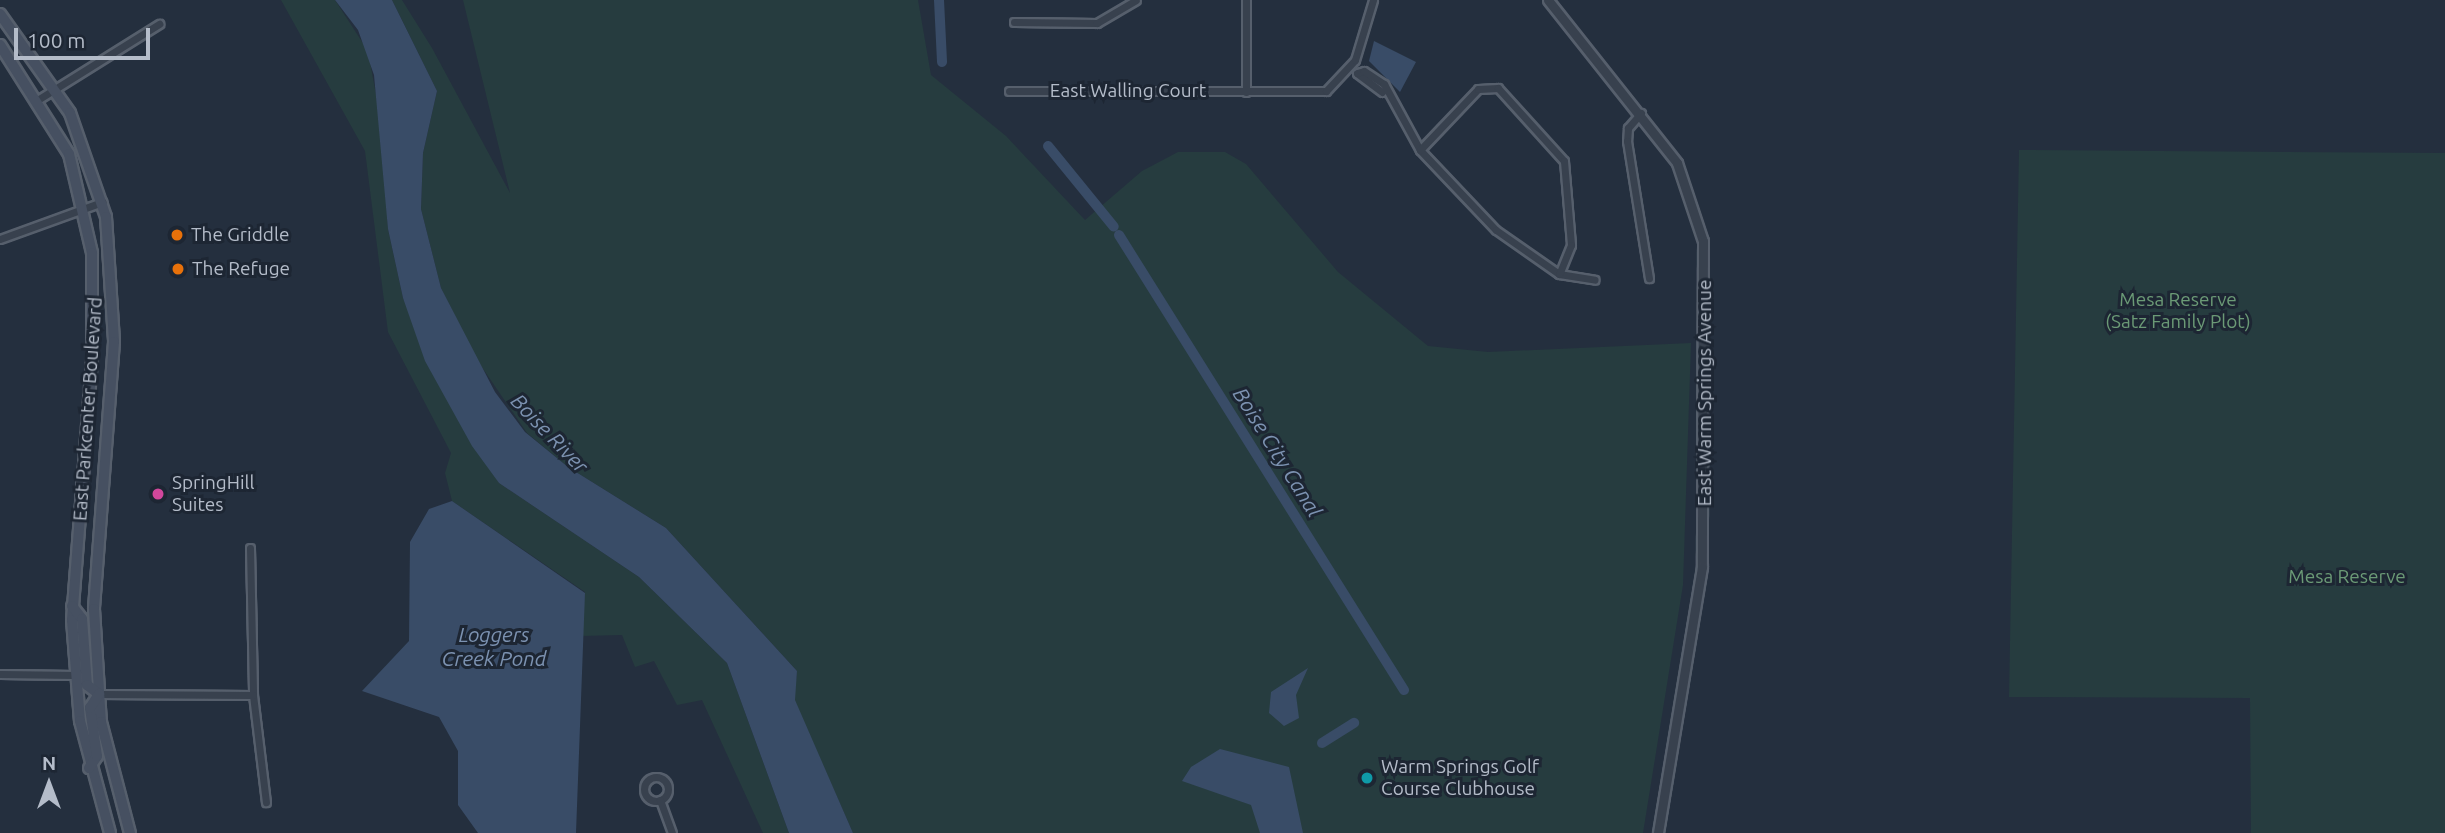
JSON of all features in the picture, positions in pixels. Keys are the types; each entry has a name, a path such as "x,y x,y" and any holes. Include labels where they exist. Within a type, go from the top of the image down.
{"main road":[{"name":"East Parkcenter Boulevard","path":"0,14 56,88 84,143 103,202 114,289 97,544 99,694 108,767 130,833"},
{"name":"East Parkcenter Boulevard","path":"0,45 38,99 69,154 84,206 95,305 72,606 75,675 89,768 110,833"},
{"path":"72,606 82,620 87,685 99,694 90,708 97,755 89,768"}],"street":[{"path":"1014,22 1097,23 1136,0"},
{"path":"1246,0 1246,92"},
{"path":"1373,0 1354,71 1376,78 1382,92 1420,149 1472,208 1559,275 1595,280"},
{"name":"East Warm Springs Avenue","path":"1548,0 1641,113 1677,163 1695,208 1706,276 1701,577 1658,833"},
{"path":"38,99 159,24"},
{"name":"East Walling Court","path":"1009,91 1326,91 1354,71"},
{"path":"1420,149 1488,85 1507,97 1564,161 1571,244 1559,275"},
{"path":"1641,113 1628,128 1627,141 1649,278"},
{"path":"0,239 84,206 103,202"},
{"path":"250,548 253,695 266,802"},
{"path":"0,674 75,675"},
{"path":"99,694 253,695"},
{"path":"660,800 672,833"}],"green space":[{"path":"281,0 335,0 368,51 383,133 388,229 403,298 499,483 639,577 727,663 789,833 763,833 702,700 677,705 654,661 635,667 622,635 580,636 585,592 452,501 445,473 451,453 388,332 365,151"},
{"path":"392,0 402,0 432,48 510,193 463,0 918,0 931,75 1006,136 1085,220 1142,171 1178,152 1225,152 1246,164 1338,272 1428,346 1488,352 1691,343 1683,585 1643,833 853,833 794,700 797,671 666,528 568,467 527,433 475,357 441,288 421,209 423,153 437,91"},
{"name":"Mesa Reserve (Satz Family Plot)","path":"2019,150 2445,153 2445,833 2251,833 2250,698 2009,697"}],"water":[{"path":"335,0 392,0 437,91 423,153 421,209 441,288 495,392 525,432 568,467 666,528 797,671 795,700 853,833 789,833 727,663 639,577 499,483 472,446 425,361 403,298 388,229 374,75 358,30"},
{"path":"1374,41 1416,62 1400,92 1369,61"},
{"name":"Loggers Creek Pond","path":"452,501 585,593 576,833 478,833 458,805 458,751 439,717 362,691 409,641 410,542 429,509"},
{"path":"1308,668 1296,695 1299,718 1284,726 1269,713 1271,692"},
{"path":"1220,749 1289,767 1303,833 1260,833 1251,805 1182,781 1191,767"}],"waterway":[{"name":"Boise City Canal","path":"939,0 942,62"},
{"name":"Boise City Canal","path":"1048,146 1114,227"},
{"name":"Boise City Canal","path":"1119,235 1404,690"},
{"name":"Boise City Canal","path":"1322,743 1354,723"}],"place":[{"name":"The Griddle","path":"177,235"},
{"name":"The Refuge","path":"178,269"},
{"name":"SpringHill Suites","path":"158,494"},
{"name":"Warm Springs Golf Course Clubhouse","path":"1367,778"}],"water label":[{"name":"Boise River","path":"550,433"}],"park label":[{"name":"Mesa Reserve","path":"2347,577"}]}
